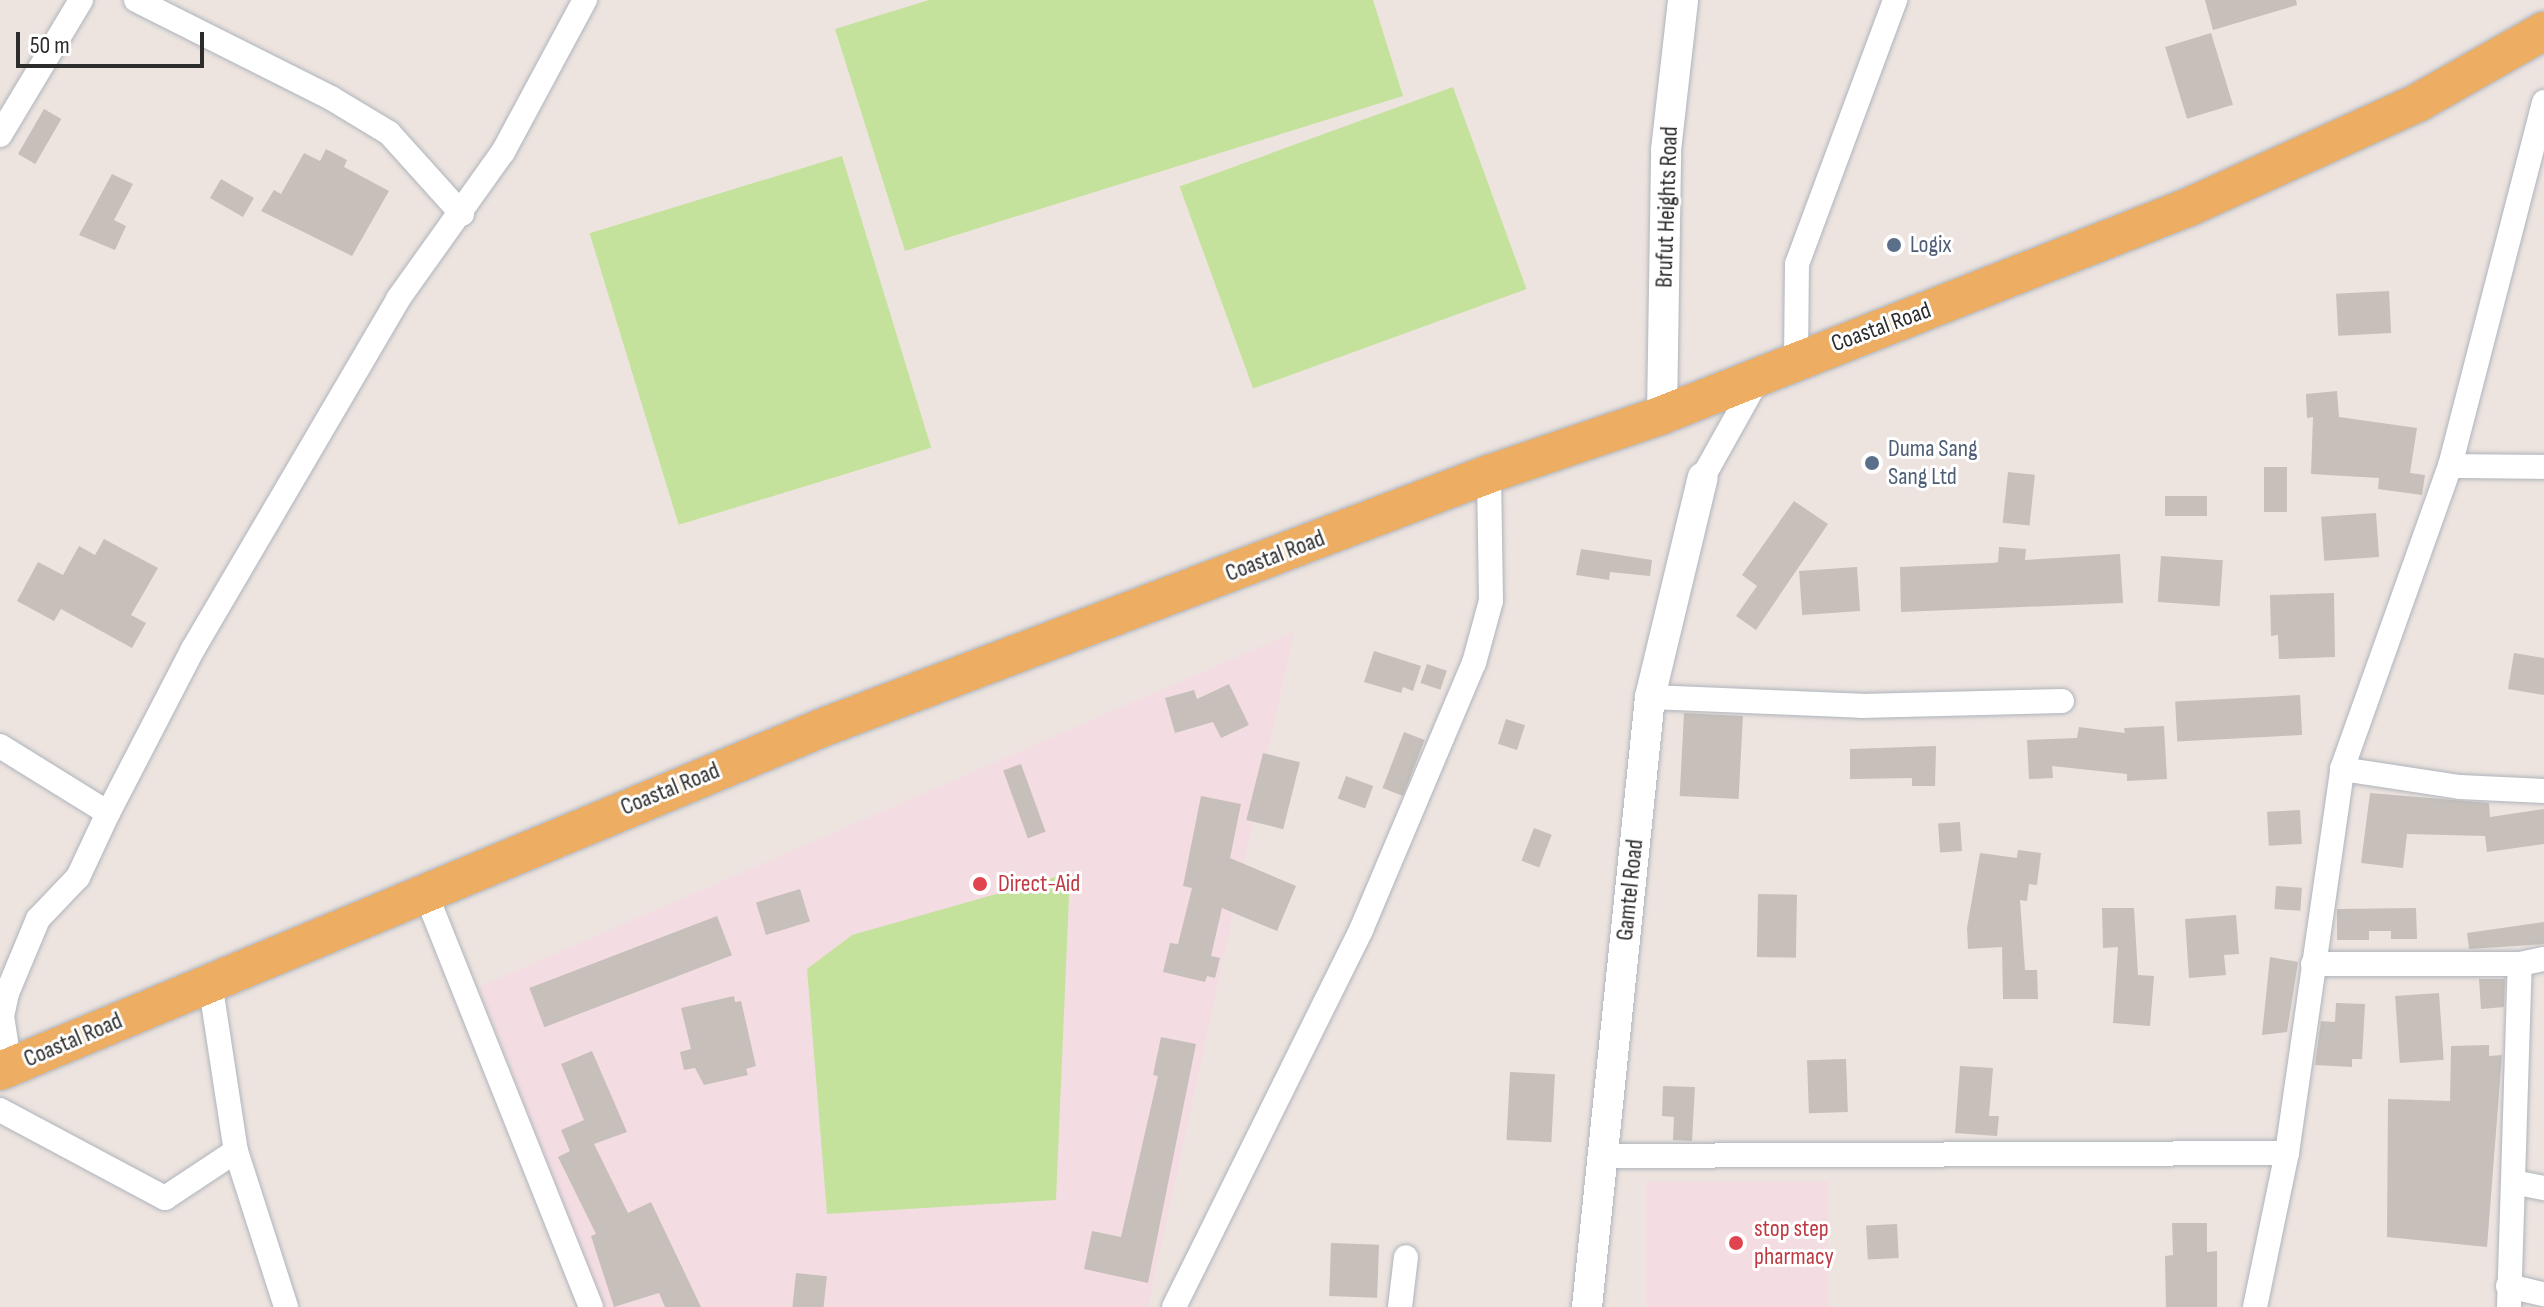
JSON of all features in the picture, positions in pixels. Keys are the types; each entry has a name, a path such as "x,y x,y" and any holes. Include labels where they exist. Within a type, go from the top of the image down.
{"main road":[{"name":"Coastal Road","path":"5,1069 824,727 1489,474 1662,415 2271,171 2419,102 2544,31"}],"street":[{"path":"0,135 81,0"},
{"path":"136,0 389,133 462,214"},
{"path":"5,1069 2,1016 7,993 38,919 78,877 193,649 398,299 462,214 503,152 585,0"},
{"name":"Brufut Heights Road","path":"1662,415 1666,150 1683,0"},
{"path":"1796,359 1797,264 1895,0"},
{"path":"2255,1307 2287,1153 2342,769 2450,466 2544,102"},
{"path":"1703,477 1761,373"},
{"path":"2450,466 2544,467"},
{"path":"1174,1307 1361,930 1474,663 1491,601 1489,474"},
{"name":"Gamtel Road","path":"1587,1307 1650,697 1703,477"},
{"path":"1650,697 1861,706 2062,701"},
{"path":"0,746 108,813"},
{"path":"2342,769 2460,787 2544,791"},
{"path":"425,892 591,1307"},
{"path":"2313,964 2520,964 2544,959"},
{"path":"2520,964 2508,1297 2544,1294"},
{"path":"210,982 236,1151 286,1307"},
{"path":"0,1110 165,1198 236,1151"},
{"path":"1602,1156 2287,1153"},
{"path":"2513,1182 2544,1188"},
{"path":"1400,1307 1406,1257"}],"shaded area":[{"name":"Direct-Aid","path":"1294,632 1148,1307 604,1307 479,987"},
{"name":"stop step pharmacy","path":"1646,1181 1828,1181 1828,1307 1646,1307"}],"green space":[{"path":"929,0 1373,0 1403,96 905,251 835,29"},
{"path":"1453,87 1527,289 1253,389 1180,187"},
{"path":"842,156 931,448 679,525 590,233"},
{"path":"1070,873 1056,1200 827,1214 807,969 852,935"}],"building":[{"path":"2205,0 2296,0 2297,5 2213,30"},
{"path":"2211,33 2233,105 2187,119 2165,47"},
{"path":"44,109 61,119 35,164 18,154"},
{"path":"326,149 347,160 344,167 389,191 352,256 261,211 274,190 281,194 304,153 320,161"},
{"path":"112,174 133,184 114,220 126,226 115,250 79,235"},
{"path":"221,179 254,198 243,217 210,198"},
{"path":"2389,291 2391,333 2338,336 2336,294"},
{"path":"2337,391 2339,417 2417,428 2410,473 2425,475 2422,495 2378,489 2379,478 2311,474 2313,417 2307,418 2306,394"},
{"path":"2264,467 2287,467 2287,512 2264,512"},
{"path":"2008,472 2035,475 2030,526 2003,523"},
{"path":"2165,496 2207,496 2207,516 2165,516"},
{"path":"1794,501 1828,524 1756,630 1736,616 1757,586 1742,575"},
{"path":"2376,513 2379,557 2324,561 2321,517"},
{"path":"104,539 158,568 131,615 146,623 132,648 61,609 54,621 17,601 38,562 63,575 79,546 95,555"},
{"path":"1999,547 2026,549 2025,560 2120,554 2123,603 1901,612 1900,567 1998,562"},
{"path":"1581,549 1652,560 1650,576 1610,572 1609,580 1576,575"},
{"path":"2161,556 2223,560 2220,606 2158,602"},
{"path":"1857,567 1860,611 1802,615 1799,571"},
{"path":"2334,593 2335,657 2279,659 2278,635 2271,636 2270,595"},
{"path":"1374,651 1421,666 1413,691 1403,687 1401,693 1364,682"},
{"path":"2514,653 2544,658 2544,695 2508,689"},
{"path":"1427,664 1447,671 1440,690 1420,683"},
{"path":"1229,684 1249,725 1221,738 1213,722 1175,733 1165,698 1194,690 1197,699"},
{"path":"2300,695 2302,735 2177,741 2175,702"},
{"path":"1684,713 1743,716 1739,799 1680,796"},
{"path":"1506,719 1525,725 1517,750 1498,744"},
{"path":"2164,726 2167,779 2127,781 2127,774 2052,766 2053,778 2029,779 2027,740 2077,738 2079,727 2125,733 2124,728"},
{"path":"1404,732 1425,740 1403,796 1382,788"},
{"path":"1936,746 1935,786 1912,786 1912,778 1850,779 1850,749"},
{"path":"1263,753 1300,762 1283,829 1246,820"},
{"path":"1021,764 1046,832 1028,838 1003,770"},
{"path":"1346,776 1373,786 1365,808 1338,799"},
{"path":"2370,793 2489,803 2490,817 2544,809 2544,844 2487,852 2485,836 2407,834 2403,868 2361,863"},
{"path":"1201,796 1241,804 1230,858 1296,886 1277,931 1222,908 1211,956 1220,958 1215,978 1207,976 1205,982 1163,972 1170,943 1178,944 1192,888 1183,886"},
{"path":"2300,810 2302,844 2269,846 2267,812"},
{"path":"1960,822 1962,851 1940,852 1938,824"},
{"path":"1534,828 1552,835 1539,867 1521,861"},
{"path":"2018,850 2041,853 2037,885 2029,884 2027,901 2020,900 2025,970 2037,970 2038,999 2003,999 2002,947 1968,949 1967,928 1980,853 2017,858"},
{"path":"2276,886 2302,888 2300,911 2274,909"},
{"path":"800,889 810,922 766,935 756,902"},
{"path":"1758,894 1797,895 1796,958 1757,957"},
{"path":"2102,908 2134,908 2138,975 2154,976 2150,1026 2113,1023 2118,947 2103,948"},
{"path":"2416,908 2417,939 2391,939 2391,931 2369,931 2369,940 2337,940 2337,909"},
{"path":"2236,915 2239,954 2224,955 2226,975 2189,978 2185,919"},
{"path":"717,916 732,955 544,1027 529,988"},
{"path":"2544,922 2544,944 2469,949 2467,933"},
{"path":"2270,957 2298,962 2287,1032 2262,1035"},
{"path":"2479,979 2505,979 2504,1007 2481,1009"},
{"path":"2439,993 2444,1060 2400,1063 2395,996"},
{"path":"734,996 735,1002 741,1001 756,1066 746,1069 748,1075 704,1085 695,1068 684,1070 680,1052 691,1049 681,1008"},
{"path":"2336,1003 2365,1004 2362,1059 2352,1059 2352,1067 2315,1065 2321,1021 2335,1022"},
{"path":"1161,1037 1196,1044 1148,1283 1084,1269 1092,1231 1121,1237 1158,1076 1153,1075"},
{"path":"2489,1045 2489,1056 2502,1055 2487,1247 2387,1237 2388,1099 2450,1101 2451,1046"},
{"path":"592,1051 627,1132 594,1144 628,1213 651,1202 701,1307 665,1307 659,1293 614,1307 591,1236 596,1234 558,1157 570,1151 561,1130 584,1120 561,1064"},
{"path":"1846,1059 1848,1112 1809,1113 1807,1060"},
{"path":"1960,1066 1993,1068 1989,1116 1999,1116 1997,1136 1955,1133"},
{"path":"1510,1072 1555,1074 1551,1142 1506,1140"},
{"path":"1663,1086 1695,1087 1692,1141 1673,1140 1674,1117 1662,1116"},
{"path":"2172,1223 2207,1223 2207,1252 2217,1251 2217,1307 2166,1307 2165,1256 2173,1255"},
{"path":"1897,1224 1899,1258 1868,1260 1866,1226"},
{"path":"1331,1243 1379,1245 1377,1298 1329,1296"},
{"path":"796,1273 827,1276 824,1307 792,1307"}],"place":[{"name":"Logix","path":"1894,245"},
{"name":"Duma Sang Sang Ltd","path":"1872,463"},
{"name":"Direct-Aid","path":"980,884"},
{"name":"stop step pharmacy","path":"1736,1243"}]}
